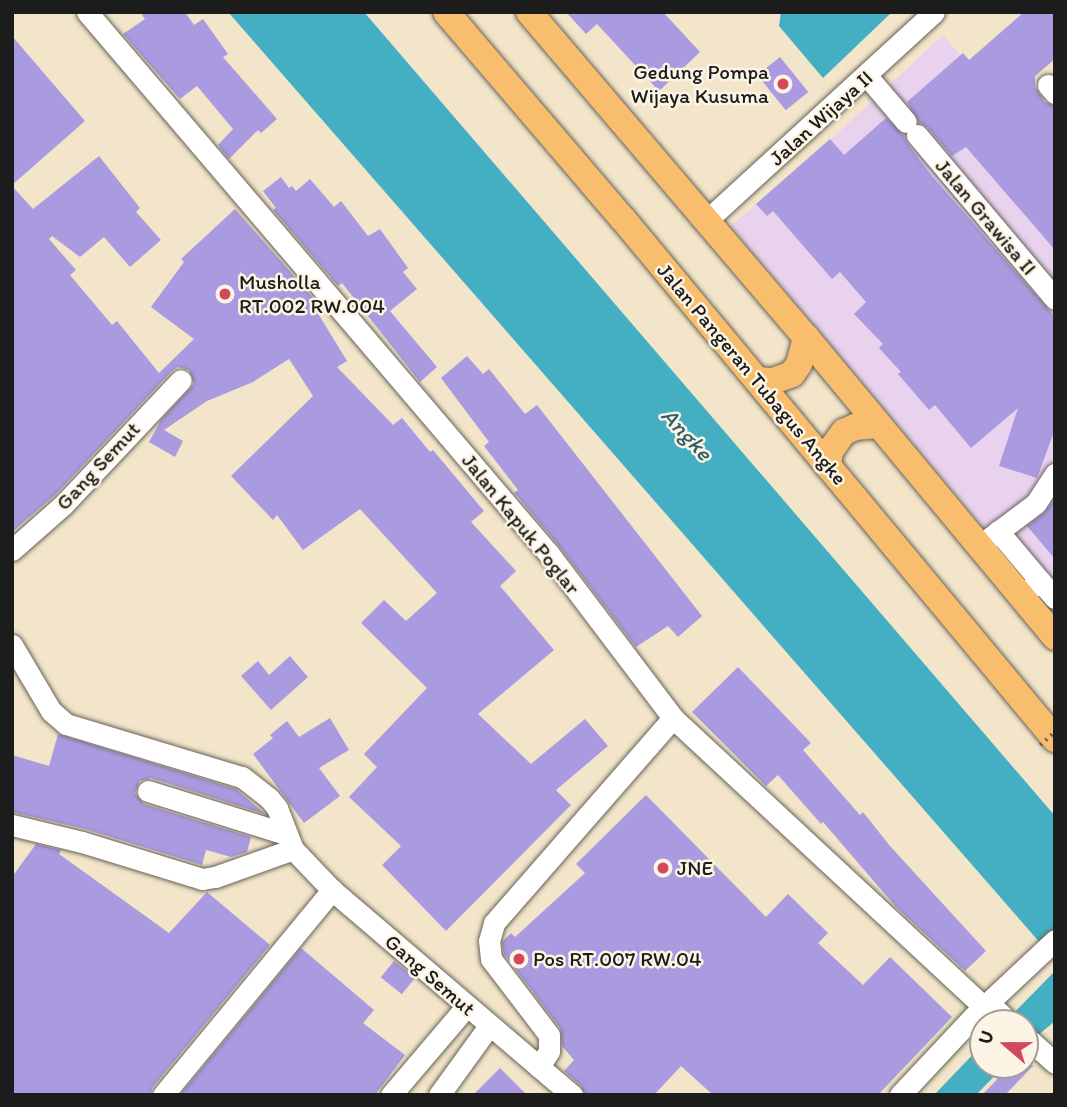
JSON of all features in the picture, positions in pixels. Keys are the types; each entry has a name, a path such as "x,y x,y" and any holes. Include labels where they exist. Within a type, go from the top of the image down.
{"main road":[{"name":"Jalan Pangeran Tubagus Angke","path":"446,12 828,466 1047,742"},
{"path":"529,12 878,425 989,539 1030,589 1055,637"},
{"path":"757,380 773,382 792,374 799,365 806,337"},
{"path":"828,466 830,451 844,432 855,427 878,425"}],"street":[{"name":"Jalan Kapuk Poglar","path":"87,12 549,554 673,718 998,1006"},
{"name":"Jalan Wijaya II","path":"706,221 934,12"},
{"name":"Jalan Grawisa II","path":"867,76 1055,299"},
{"name":"Gang Semut","path":"12,550 65,504 181,380"},
{"path":"989,539 1036,503 1055,474"},
{"path":"1030,589 1055,598"},
{"name":"Gang Semut","path":"12,645 51,711 66,724 242,777 269,798 289,841 332,890 572,1095"},
{"path":"539,1067 549,1051 549,1035 491,959 489,941 494,923 673,718"},
{"path":"148,791 289,841"},
{"path":"12,825 202,879 215,877 289,841"},
{"path":"163,1095 332,890"},
{"path":"998,1006 1055,940"},
{"path":"900,1095 968,1026 998,1006 1055,952"},
{"path":"391,1095 466,1007"},
{"path":"439,1095 489,1026"}],"path":[{"path":"1047,742 1055,732"}],"shaded area":[{"path":"943,35 1055,167 1055,612 731,226 827,143"}],"water":[{"name":"Angke","path":"228,12 364,12 1055,816 1055,960"},
{"path":"781,12 892,12 823,78 779,26"},
{"path":"1055,971 1055,1021 1039,1034 1039,1009 1018,1009"},
{"path":"969,1059 969,1079 991,1079 976,1095 934,1095"}],"building":[{"path":"140,12 185,12 194,25 203,19 228,54 223,57 277,119 261,133 258,130 229,159 218,145 233,129 197,86 180,99 123,34 145,19"},
{"path":"566,12 663,12 700,52 659,91 597,24 586,34"},
{"path":"1024,12 1055,12 1055,59 1035,76 1035,87 1045,102 1055,106 1055,250 966,147 952,156 927,127 919,122 907,102 963,53 969,60"},
{"path":"12,36 85,121 12,185"},
{"name":"Gedung Pompa Wijaya Kusuma","path":"780,57 808,92 786,110 757,75"},
{"path":"886,118 904,135 931,175 1055,317 1055,429 1037,478 999,466 1018,408 971,448 935,405 929,410 898,374 901,372 879,348 883,344 854,314 866,302 840,272 832,279 773,211 767,216 756,204 830,139 844,155"},
{"path":"99,156 140,208 136,212 161,240 130,267 104,237 80,257 52,236 49,239 76,270 70,275 112,325 117,321 159,373 194,339 151,307 184,262 181,259 235,209 315,300 311,302 347,361 337,367 393,425 402,418 430,452 433,450 484,511 471,522 516,571 500,586 554,650 478,714 531,764 585,719 608,746 556,790 571,805 446,931 382,865 401,846 349,797 377,767 364,754 427,688 361,623 384,600 406,621 437,593 360,509 303,550 277,515 273,520 231,476 313,396 289,359 253,382 207,401 164,430 183,441 175,457 149,442 161,420 194,384 189,370 178,367 55,495 12,532 12,186 33,209"},
{"path":"281,177 289,188 292,186 296,191 310,179 334,207 341,201 368,236 380,229 408,268 403,272 417,289 390,311 437,367 420,382 342,283 338,286 273,210 276,208 263,191"},
{"path":"467,356 483,374 489,369 525,414 537,405 702,616 678,637 668,626 636,647 559,546 514,493 518,490 484,446 489,442 441,378"},
{"path":"1055,498 1055,559 1027,526 1044,513"},
{"path":"290,656 308,677 271,710 241,676 258,661 269,675"},
{"path":"738,667 811,743 803,750 860,815 863,812 890,846 986,951 965,971 896,907 823,822 821,824 778,775 766,786 692,712"},
{"path":"330,718 349,750 319,768 340,796 304,823 253,754 273,738 270,735 287,721 299,737"},
{"path":"58,734 236,789 265,814 151,778 140,781 135,793 144,804 251,837 247,852 231,857 206,850 202,865 85,829 12,812 12,755 49,766"},
{"path":"646,795 766,917 788,894 828,933 818,943 863,985 890,957 952,1017 878,1095 713,1095 681,1066 654,1095 585,1095 581,1086 564,1071 574,1060 562,1046 560,1028 504,954 502,942 511,933 515,937 585,873 576,864"},
{"path":"36,844 61,850 59,854 169,933 207,892 270,945 153,1087 150,1095 12,1095 12,877"},
{"path":"301,948 374,1010 363,1023 405,1055 375,1095 180,1095"},
{"path":"394,961 415,978 402,994 381,977"},
{"path":"500,1068 527,1095 473,1095"},
{"path":"997,1079 1020,1079 1005,1095 982,1095"}],"place":[{"name":"Gedung Pompa Wijaya Kusuma","path":"783,84"},
{"name":"Musholla RT.002 RW.004","path":"225,294"},
{"name":"JNE","path":"663,868"},
{"name":"Pos RT.007 RW.04","path":"519,959"}]}
